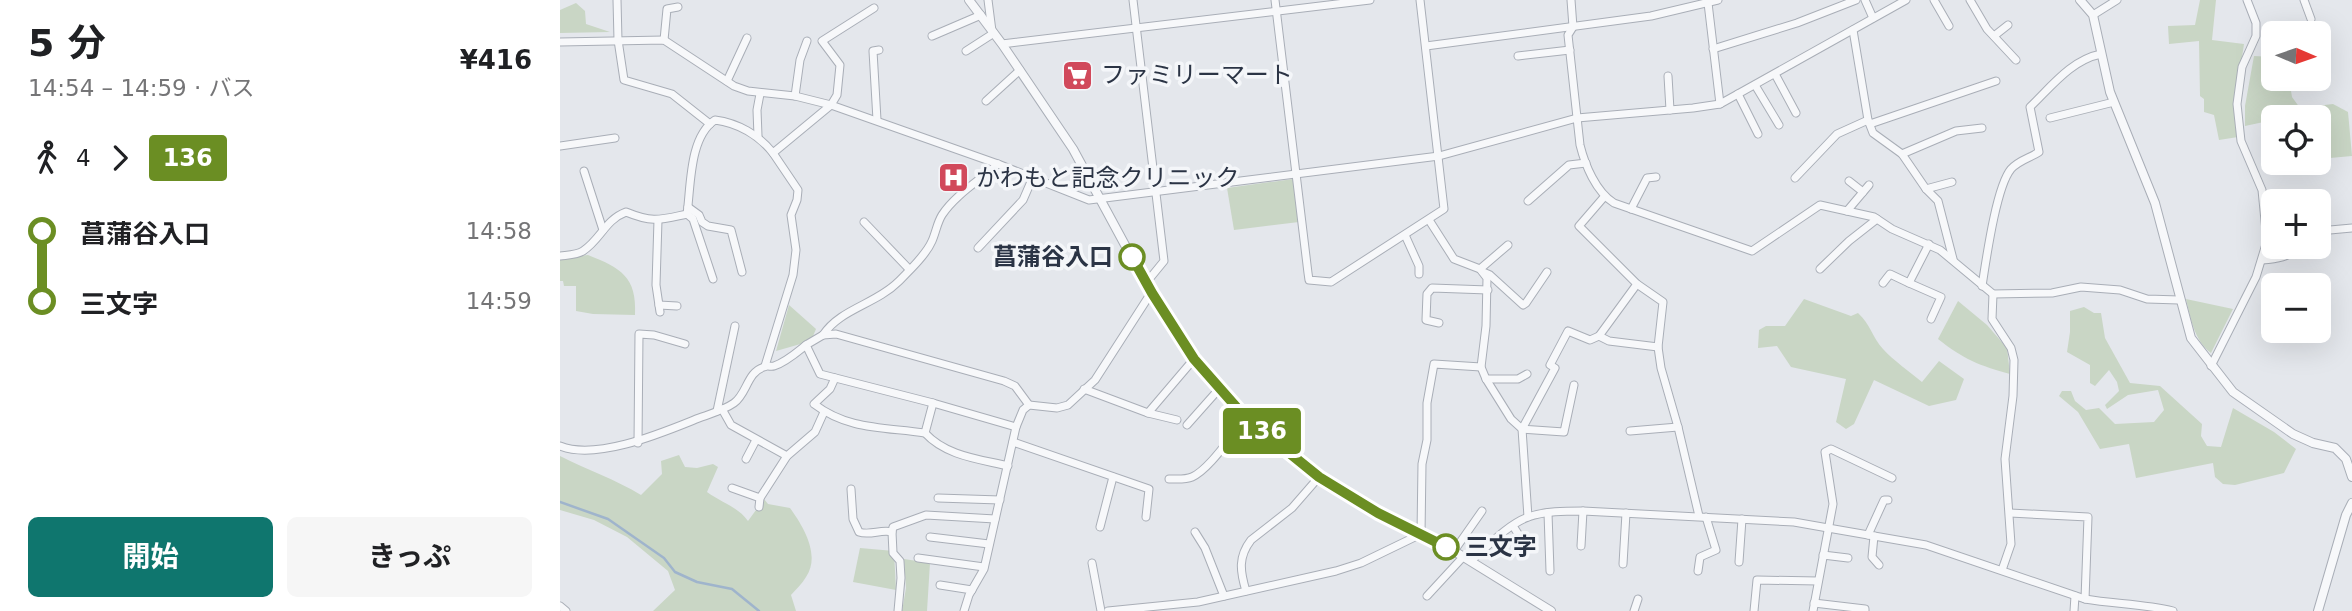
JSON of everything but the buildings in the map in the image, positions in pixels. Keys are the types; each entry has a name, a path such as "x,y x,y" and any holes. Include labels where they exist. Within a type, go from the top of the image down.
{"street":[{"path":"617,0 618,40 624,80 672,94 710,124"},
{"path":"969,0 1073,149 1146,283 1194,359 1246,418 1319,477 1378,513 1454,551 1551,611"},
{"path":"989,0 993,32"},
{"path":"1133,0 1164,261 1146,283"},
{"path":"1275,0 1309,281 1331,282 1444,209 1420,0"},
{"path":"1002,44 1370,0"},
{"path":"1571,0 1573,27 1568,35 1580,145 1604,197 1752,251 1820,205 1861,213 1929,244 1953,259 1993,294 2052,293 2081,286 2120,290 2147,299 2179,300"},
{"path":"1426,46 1651,16 1718,0"},
{"path":"1713,48 1797,23 1856,0"},
{"path":"1865,0 1873,18"},
{"path":"560,42 664,40 734,86 760,94 795,96 831,105 999,164 1089,200 1439,156 1577,118 1720,104 1906,0"},
{"path":"1934,0 1949,26"},
{"path":"1970,0 1994,36 2016,60"},
{"path":"2080,0 2093,15 2115,102 2155,203 2191,338 2233,392 2293,434 2313,443 2335,448 2346,459 2352,477"},
{"path":"2093,15 2117,0"},
{"path":"2211,366 2256,277 2267,241 2262,190 2241,141 2237,104 2242,67 2256,36 2256,23 2247,0"},
{"path":"2304,0 2311,19"},
{"path":"1708,3 1720,104"},
{"path":"664,40 667,9 678,6"},
{"path":"773,153 831,105 837,95 839,65 822,41 874,8"},
{"path":"932,36 981,15"},
{"path":"1994,36 2008,25"},
{"path":"1853,30 1873,133 1902,154 1938,201 1953,259"},
{"path":"966,51 993,32"},
{"path":"727,81 747,38"},
{"path":"795,96 800,60 807,41"},
{"path":"877,120 873,51 879,50"},
{"path":"1518,56 1570,50"},
{"path":"1982,286 1989,239 2009,171 2019,162 2039,152 2030,107 2073,65 2089,56 2101,54"},
{"path":"986,102 1020,70"},
{"path":"1775,74 1796,113"},
{"path":"1668,76 1670,110"},
{"path":"1795,178 1837,134 1996,81"},
{"path":"1755,85 1779,125"},
{"path":"758,136 757,110 760,94"},
{"path":"1738,94 1758,134"},
{"path":"2050,118 2115,102"},
{"path":"713,279 688,210 695,150 715,120 758,136 798,190 791,215 796,250 793,275 765,366"},
{"path":"1902,154 1956,131 1982,128"},
{"path":"560,146 615,138"},
{"path":"1528,201 1569,165 1586,163"},
{"path":"823,335 827,328 848,313 897,284 932,242 941,217 951,204 999,164"},
{"path":"584,172 603,230"},
{"path":"978,248 1023,200 1033,177"},
{"path":"1632,209 1647,178 1656,177"},
{"path":"1849,181 1863,192"},
{"path":"1927,189 1952,182"},
{"path":"1847,211 1869,185"},
{"path":"1604,197 1579,226 1637,285 1663,302 1658,346 1661,368 1703,517 1716,550 1700,557 1698,571"},
{"path":"560,257 582,253 612,218 626,212 646,220 658,220 688,210 699,215 702,222 708,226 731,230 742,272"},
{"path":"1429,219 1454,259 1490,275 1523,305 1547,272"},
{"path":"1820,269 1877,219"},
{"path":"658,220 656,285 659,309 677,306"},
{"path":"864,222 909,269"},
{"path":"2331,230 2352,228"},
{"path":"1405,235 1419,266 1419,274"},
{"path":"1909,283 1929,244"},
{"path":"1482,270 1508,245"},
{"path":"2262,260 2269,259"},
{"path":"1482,270 1487,278 1488,290 1481,367 1511,419 1522,429 1564,432 1574,385"},
{"path":"1883,283 1890,274 1941,297 1931,319"},
{"path":"1528,517 1522,429 1555,368 1550,365 1568,331 1590,340 1599,336 1637,285"},
{"path":"1439,323 1426,320 1426,294 1432,288 1488,290"},
{"path":"964,611 984,567 1016,427 1023,410 1029,405 1068,405 1095,380 1107,364 1121,337 1152,293"},
{"path":"1993,294 1992,319 2011,348 2014,360 2013,396 2005,459 2011,544 2002,570"},
{"path":"735,326 719,410 731,425 787,456"},
{"path":"638,443 639,334 654,335 685,344"},
{"path":"560,446 568,450 582,450 638,443 719,410 739,399 751,376 765,366 776,365 823,335 836,334 1004,381 1015,386 1029,405"},
{"path":"1599,336 1609,341 1658,346"},
{"path":"806,345 820,374 1016,427"},
{"path":"1148,412 1194,359"},
{"path":"1421,534 1422,464 1427,440 1427,403 1434,364 1481,367"},
{"path":"1486,379 1518,379 1527,374"},
{"path":"835,378 830,388 814,404 824,412 851,425 925,433 944,449 1008,466"},
{"path":"1084,389 1177,420"},
{"path":"1187,425 1219,389"},
{"path":"925,433 933,403"},
{"path":"759,507 760,498 787,456 815,432 824,412"},
{"path":"1169,479 1196,475 1246,418"},
{"path":"1630,431 1678,427"},
{"path":"746,459 756,440"},
{"path":"1013,442 1149,489 1146,517"},
{"path":"1865,611 1813,607 1833,504 1825,452 1831,449 1892,478"},
{"path":"1100,527 1113,477"},
{"path":"1247,591 1241,573 1246,547 1251,540 1292,508 1319,477"},
{"path":"732,488 760,498"},
{"path":"851,489 853,519 859,532 892,532"},
{"path":"938,498 1000,500"},
{"path":"1879,565 1872,557 1871,535 1879,508 1884,500 1888,500"},
{"path":"2318,611 2346,515 2352,503"},
{"path":"1454,551 1482,510"},
{"path":"1581,546 1583,511"},
{"path":"1427,596 1467,559 1528,517 1583,511 1794,522 1871,535 1926,545 2084,599 2173,611"},
{"path":"1548,513 1550,571"},
{"path":"1623,564 1626,513"},
{"path":"2010,513 2088,517 2084,599"},
{"path":"898,611 900,561 893,553 893,527 926,514 995,519"},
{"path":"1739,562 1742,519"},
{"path":"1513,526 1528,549"},
{"path":"1195,532 1205,548 1224,596"},
{"path":"1108,611 1198,602 1336,571 1361,563 1421,534"},
{"path":"930,537 989,544"},
{"path":"1823,555 1848,558"},
{"path":"918,558 984,567"},
{"path":"1092,563 1101,611"},
{"path":"1754,611 1757,580 1818,581"},
{"path":"940,585 972,590"},
{"path":"2074,611 2075,596"},
{"path":"1634,611 1638,599"},
{"path":"1198,602 1200,611"},
{"path":"560,607 566,611"}],"green space":[{"path":"2200,0 2216,0 2212,40 2244,44 2235,104 2238,137 2219,140 2214,115 2204,112 2204,99 2200,96 2199,41 2169,44 2168,26 2195,25"},
{"path":"576,3 585,11 586,24 610,32 560,33 560,10"},
{"path":"2254,56 2261,56 2261,91 2291,91 2298,105 2261,105 2261,123 2245,126 2245,106"},
{"path":"2333,104 2348,112 2352,156 2331,158 2331,105 2325,105"},
{"path":"1293,179 1299,222 1234,230 1227,188"},
{"path":"588,255 610,265 625,276 633,291 635,315 576,311 576,286 564,286 563,281 560,281 560,258"},
{"path":"1804,299 1851,316 1858,313 1883,349 1922,382 1939,361 1964,379 1956,400 1929,406 1874,380 1854,424 1846,429 1836,422 1846,379 1791,367 1777,346 1758,348 1759,330 1766,326 1785,326"},
{"path":"2186,299 2233,309 2211,353 2197,335"},
{"path":"1958,301 1987,325 2007,348 2010,374 1972,361 1938,339"},
{"path":"789,305 816,329 811,341 776,351"},
{"path":"2084,307 2094,313 2101,313 2105,338 2130,383 2160,386 2202,424 2201,436 2207,446 2221,447 2233,408 2274,432 2296,449 2284,473 2235,485 2223,484 2215,477 2213,463 2136,478 2129,444 2100,449 2078,412 2059,396 2062,391 2071,391 2075,401 2086,410 2099,408 2115,424 2154,422 2164,410 2158,390 2128,395 2107,409 2105,405 2119,391 2109,370 2095,386 2090,383 2090,365 2067,352 2070,311"},
{"path":"679,455 685,467 697,468 713,464 718,467 707,492 734,508 748,521 764,499 768,504 790,508 805,532 812,559 806,577 791,595 796,611 653,611 675,590 668,571 627,537 594,520 560,510 560,456 641,495 662,474 661,461"},
{"path":"860,548 894,551 896,590 853,582"},
{"path":"904,559 930,563 927,611 902,611 906,588"}],"waterway":[{"path":"560,502 608,519 664,558 675,572 697,582 732,589 759,611"}],"bus line":[{"name":"136","path":"1132,257 1194,359 1246,418 1319,477 1378,513 1446,547"}],"place":[{"name":"ファミリーマート","path":"1078,75"},
{"name":"かわもと記念クリニック","path":"953,178"},
{"name":"菖蒲谷入口","path":"1132,257"},
{"name":"三文字","path":"1446,547"}]}
